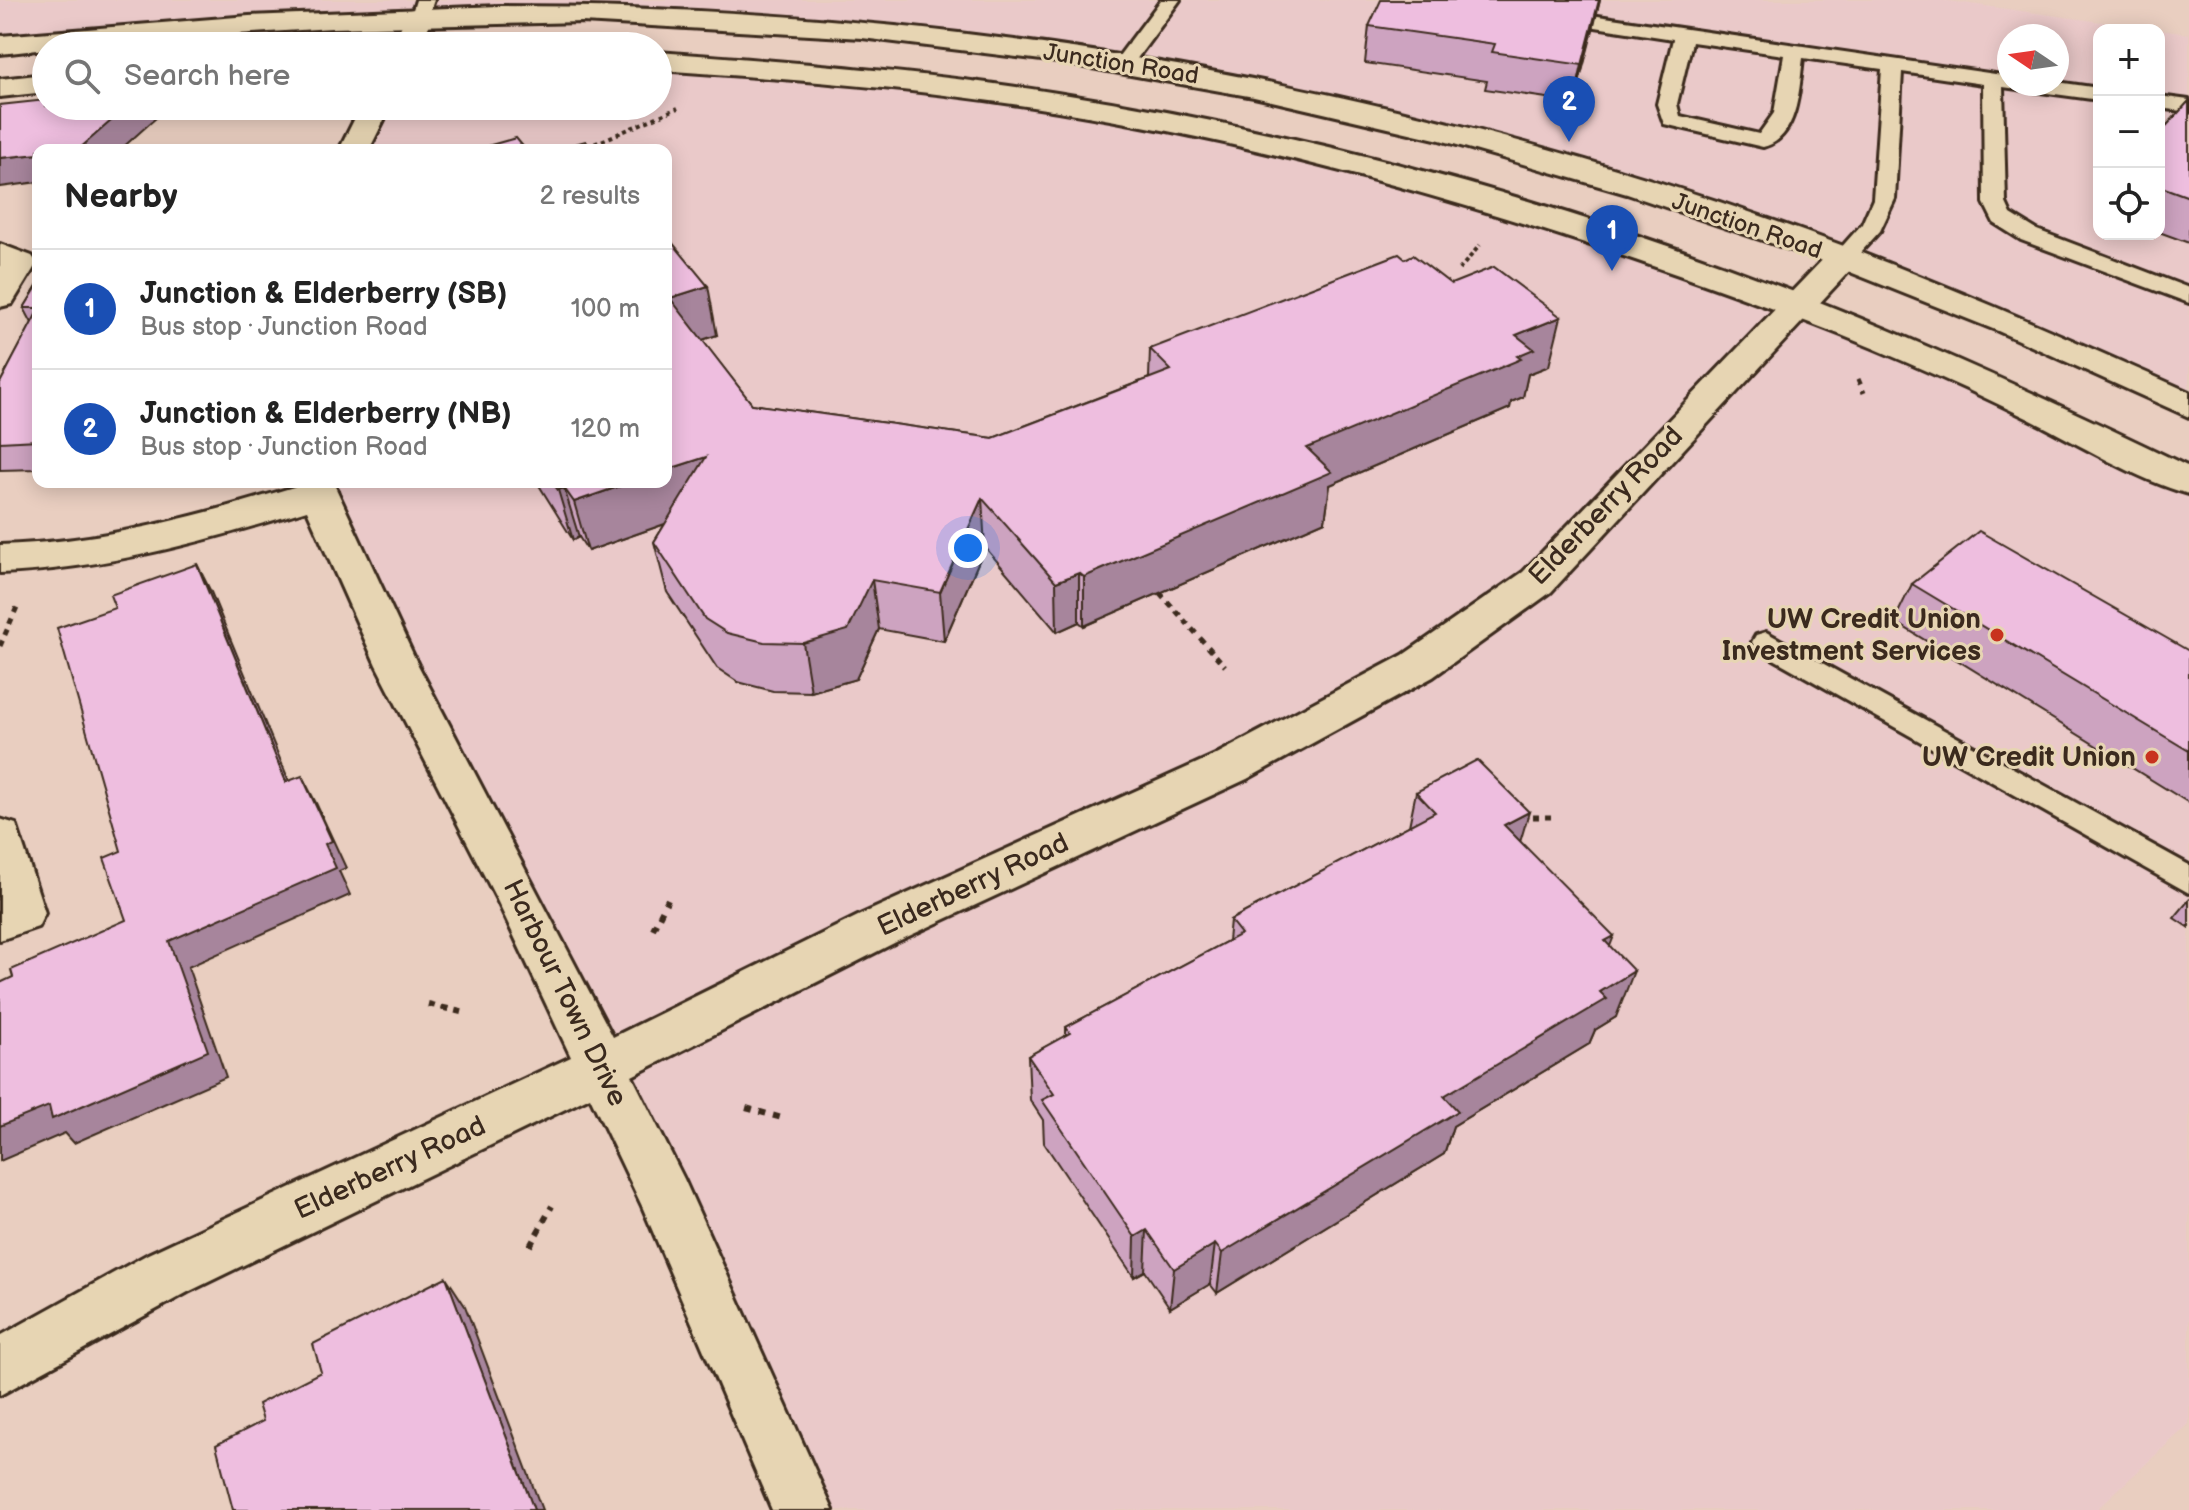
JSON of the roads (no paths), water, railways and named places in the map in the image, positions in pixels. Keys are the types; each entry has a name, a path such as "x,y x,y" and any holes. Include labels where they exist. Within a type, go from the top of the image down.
{"street":[{"name":"Junction Road","path":"147,32 423,8 746,21 967,42 1123,64 1307,98 1437,128 1593,174 1842,259 2121,373 2189,406"},
{"path":"412,32 423,8"},
{"name":"Junction Road","path":"0,45 32,42"},
{"name":"Junction Road","path":"672,62 850,74 986,90 1113,110 1271,141 1561,220 1795,305 2008,395 2189,482"},
{"path":"0,88 32,85"},
{"path":"357,144 369,120"},
{"path":"0,254 20,263 0,297"},
{"name":"Elderberry Road","path":"0,1367 168,1273 601,1067 879,928 1231,767 1418,666 1537,582 1795,305 1842,259"},
{"path":"0,559 48,560 136,545 316,488"},
{"name":"Harbour Town Drive","path":"316,488 397,665 521,902 665,1196 803,1510"},
{"path":"0,837 21,913 0,921"}],"lane":[{"path":"1123,64 1171,0"},
{"path":"1529,12 1997,80"},
{"path":"1684,35 1667,104 1671,120 1763,141 1775,133 1783,117 1794,51"},
{"path":"1842,259 1872,226 1884,199 1892,66"},
{"path":"2069,90 2093,93"},
{"path":"2000,96 1995,203 2002,218 2029,235 2189,296"},
{"path":"2165,103 2189,106"},
{"path":"1766,642 2189,880"}],"place":[{"name":"Junction & Elderberry (NB)","path":"1569,142"},
{"name":"Junction & Elderberry (SB)","path":"1612,271"},
{"name":"UW Credit Union Investment Services","path":"1997,635"},
{"name":"UW Credit Union","path":"2152,757"}]}
